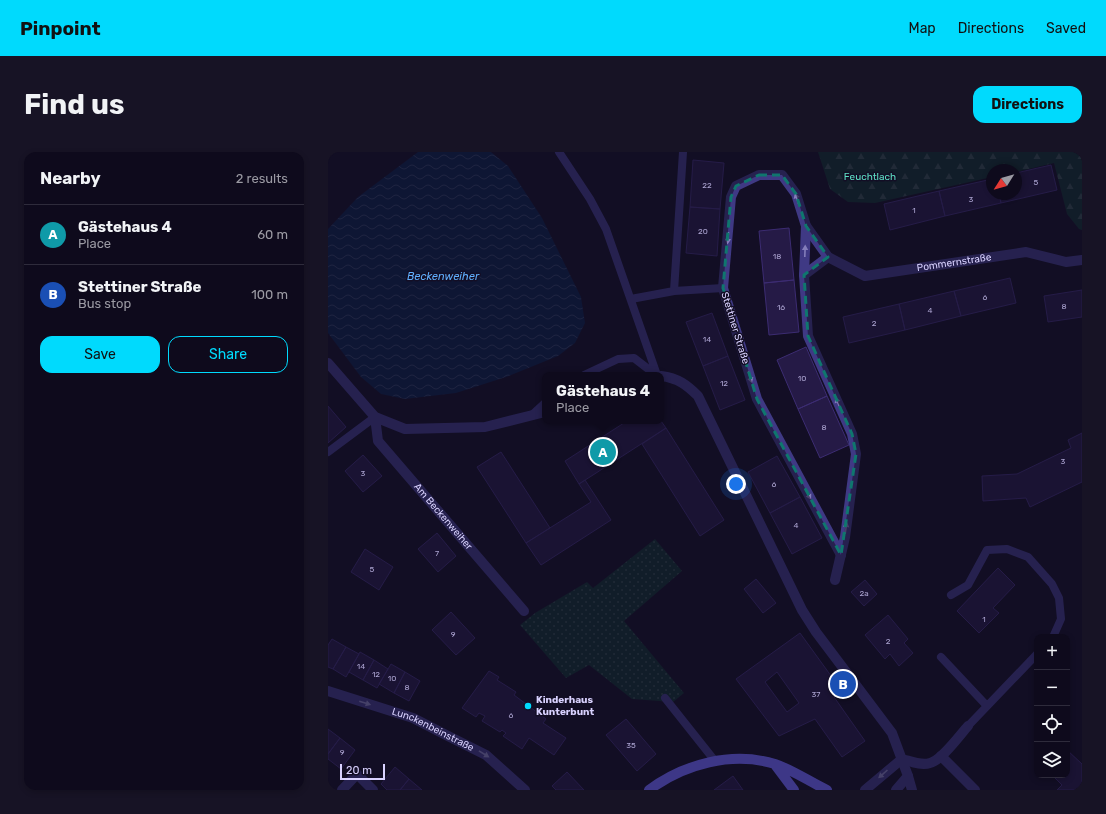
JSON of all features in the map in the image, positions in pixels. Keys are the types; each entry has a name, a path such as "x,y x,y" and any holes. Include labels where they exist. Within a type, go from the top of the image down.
{"main road":[{"path":"649,790 683,770 715,761 741,760 775,764 827,790"},
{"path":"775,764 794,790"}],"street":[{"name":"Stettiner Straße","path":"828,257 806,226 796,194 782,175 758,174 736,186 731,197 723,288 757,399 841,555"},
{"name":"Stettiner Straße","path":"806,226 804,275 808,336 852,434 856,454 841,555 835,580"},
{"name":"Pommernstraße","path":"828,257 865,276 1026,252 1066,262 1082,260"},
{"path":"804,275 828,257"},
{"path":"328,363 375,417 405,429 485,427 531,417 542,413"},
{"path":"664,376 673,378 687,385 698,396 802,610 816,632 889,728 902,759 912,790"},
{"name":"Am Beckenweiher","path":"375,417 378,441 524,612"},
{"name":"Lunckenbeinstraße","path":"328,691 413,718 486,755 525,790"},
{"path":"902,759 920,763 930,763 941,756 968,726"},
{"path":"941,756 976,790"},
{"path":"864,790 902,759"},
{"path":"342,790 357,774 373,790"},
{"path":"896,790 908,776"}],"lane":[{"path":"559,152 590,199 606,229 655,372"},
{"path":"674,291 683,152"},
{"path":"631,299 674,291 723,288"},
{"path":"590,372 618,359 634,358 652,372"},
{"path":"531,417 542,406"},
{"path":"328,452 375,417"},
{"path":"950,595 968,585 987,550 1006,549 1028,557 1052,584 1059,598 1061,619 1054,634"},
{"path":"940,657 987,706"},
{"path":"968,726 1034,657"},
{"path":"665,698 715,761"}],"highlighted area":[{"path":"759,175 782,175 796,194 806,226 828,257 804,275 808,336 852,434 856,454 841,555 757,399 723,288 731,197 736,186"}],"green space":[{"name":"Feuchtlach","path":"818,152 1082,152 1082,230 1079,229 1067,214 1054,163 1022,171 1022,164 986,164 986,178 875,203 848,202 830,189"},
{"path":"655,539 682,571 624,621 684,693 673,702 632,699 589,665 566,678 520,625 535,613 587,582 593,588"}],"water":[{"name":"Beckenweiher","path":"418,152 491,152 508,166 542,218 581,297 585,323 575,343 558,356 506,377 456,393 405,399 381,394 361,377 328,333 328,229 358,197"}],"building":[{"path":"693,160 724,163 720,209 690,207"},
{"path":"1051,165 1057,190 1022,198 1022,172"},
{"path":"986,180 986,200 1000,200 1001,203 945,216 939,191"},
{"path":"939,191 945,216 890,230 884,204"},
{"path":"1000,200 1014,200 1001,203"},
{"path":"690,207 720,209 717,256 686,253"},
{"path":"789,228 794,280 764,283 759,231"},
{"path":"1010,278 1016,303 961,316 954,291"},
{"path":"794,280 799,332 769,335 764,283"},
{"path":"1082,290 1082,317 1048,322 1044,296"},
{"path":"954,291 961,316 905,330 899,304"},
{"path":"899,304 905,330 849,343 843,317"},
{"path":"712,313 728,356 703,366 686,322"},
{"path":"806,347 827,396 798,409 777,360"},
{"path":"728,356 745,400 720,410 703,366"},
{"path":"827,396 849,445 820,458 798,409"},
{"path":"328,406 346,427 328,443"},
{"path":"622,424 663,424 666,428 579,484 565,461"},
{"path":"666,428 724,520 700,536 642,444"},
{"path":"1082,433 1082,482 1030,507 1026,498 983,501 982,476 1017,474 1071,448 1068,440"},
{"path":"501,452 550,528 526,543 477,467"},
{"path":"363,455 382,476 363,492 345,471"},
{"path":"777,456 800,497 770,513 748,472"},
{"path":"585,480 611,520 541,565 526,543 591,502 579,484"},
{"path":"800,497 822,538 792,554 770,513"},
{"path":"437,533 456,556 438,572 418,549"},
{"path":"365,549 393,567 379,590 351,572"},
{"path":"998,568 1015,585 993,608 999,613 979,633 957,611"},
{"path":"756,579 776,603 763,613 744,589"},
{"path":"865,580 877,594 864,606 851,592"},
{"path":"451,612 475,638 456,655 432,630"},
{"path":"888,615 908,639 904,643 913,653 899,666 890,654 885,659 865,635"},
{"path":"800,633 842,691 834,697 865,741 842,757 815,719 779,736 736,679","holes":["777,672 799,703 787,712 765,682"]},
{"path":"332,639 346,647 333,669 328,667 328,645"},
{"path":"346,647 359,654 346,677 333,669"},
{"path":"360,652 374,660 363,680 349,672"},
{"path":"374,660 388,669 377,688 363,680"},
{"path":"391,664 405,672 394,693 379,684"},
{"path":"489,671 499,677 497,680 516,692 514,695 546,719 543,723 566,738 554,755 529,738 522,749 503,736 506,733 502,730 500,732 482,721 485,716 479,713 476,717 462,708"},
{"path":"405,672 420,681 409,701 394,693"},
{"path":"626,719 656,754 637,771 606,735"},
{"path":"328,729 340,738 328,754"},
{"path":"340,738 355,750 341,769 328,759 328,754"},
{"path":"1070,753 1082,764 1082,790 1057,790 1062,785 1055,778 1070,778"},
{"path":"395,767 409,779 400,790 387,790 381,784"},
{"path":"567,772 584,790 556,790 552,786"},
{"path":"733,776 743,790 714,790"},
{"path":"409,779 422,790 400,790"}],"place":[{"name":"Gästehaus 4","path":"603,452"},
{"name":"Stettiner Straße","path":"843,684"},
{"name":"Kinderhaus Kunterbunt","path":"528,706"}]}
